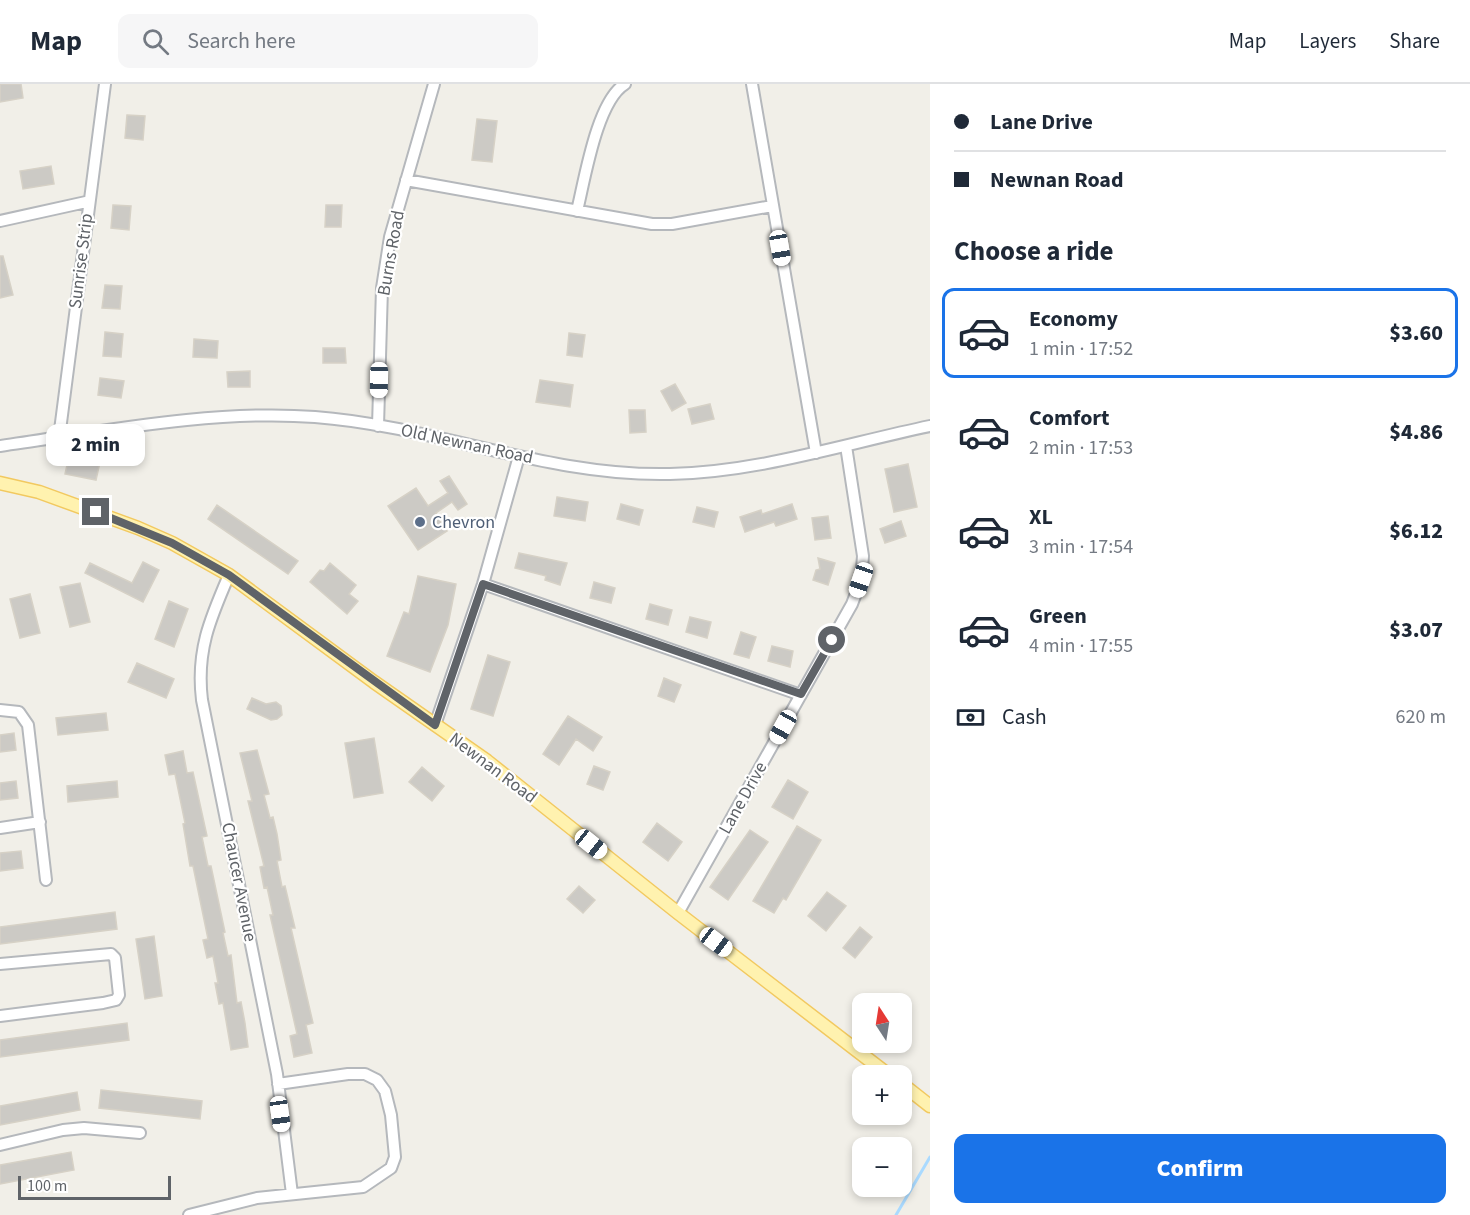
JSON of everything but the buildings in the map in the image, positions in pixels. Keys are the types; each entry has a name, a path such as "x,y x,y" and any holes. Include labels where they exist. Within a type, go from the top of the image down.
{"main road":[{"name":"Newnan Road","path":"0,483 39,492 138,528 172,543 229,575 487,761 678,913 876,1065"},
{"path":"912,1092 930,1106"}],"street":[{"name":"Sunrise Strip","path":"59,438 105,84"},
{"name":"Burns Road","path":"378,426 382,288 390,237 434,84"},
{"path":"577,211 603,111 612,94 625,84"},
{"path":"752,84 816,453"},
{"path":"406,180 652,224 672,224 772,206"},
{"path":"0,221 86,202 89,206"},
{"name":"Old Newnan Road","path":"0,446 148,425 268,416 316,417 378,426 519,456 603,470 669,474 740,467 816,453 930,426"},
{"name":"Lane Drive","path":"678,913 852,604 861,580 863,556 846,446"},
{"path":"435,725 483,584 519,456"},
{"name":"Chaucer Avenue","path":"229,575 205,635 199,678 278,1084 292,1194"},
{"path":"483,584 801,694"},
{"path":"0,710 19,712 28,725 46,880"},
{"path":"0,828 40,822"},
{"path":"0,964 111,954 115,958 119,995 116,1000 103,1003 0,1016"},
{"path":"189,1215 257,1198 363,1187 391,1168 395,1157 391,1114 385,1091 377,1080 365,1074 348,1074 278,1084"},
{"path":"0,1144 63,1130 84,1128 140,1133"}],"waterway":[{"path":"896,1215 930,1157"}],"place":[{"name":"Chevron","path":"420,522"}],"route":[{"path":"96,512 172,543 229,575 435,725 483,584 801,694 832,640"}]}
